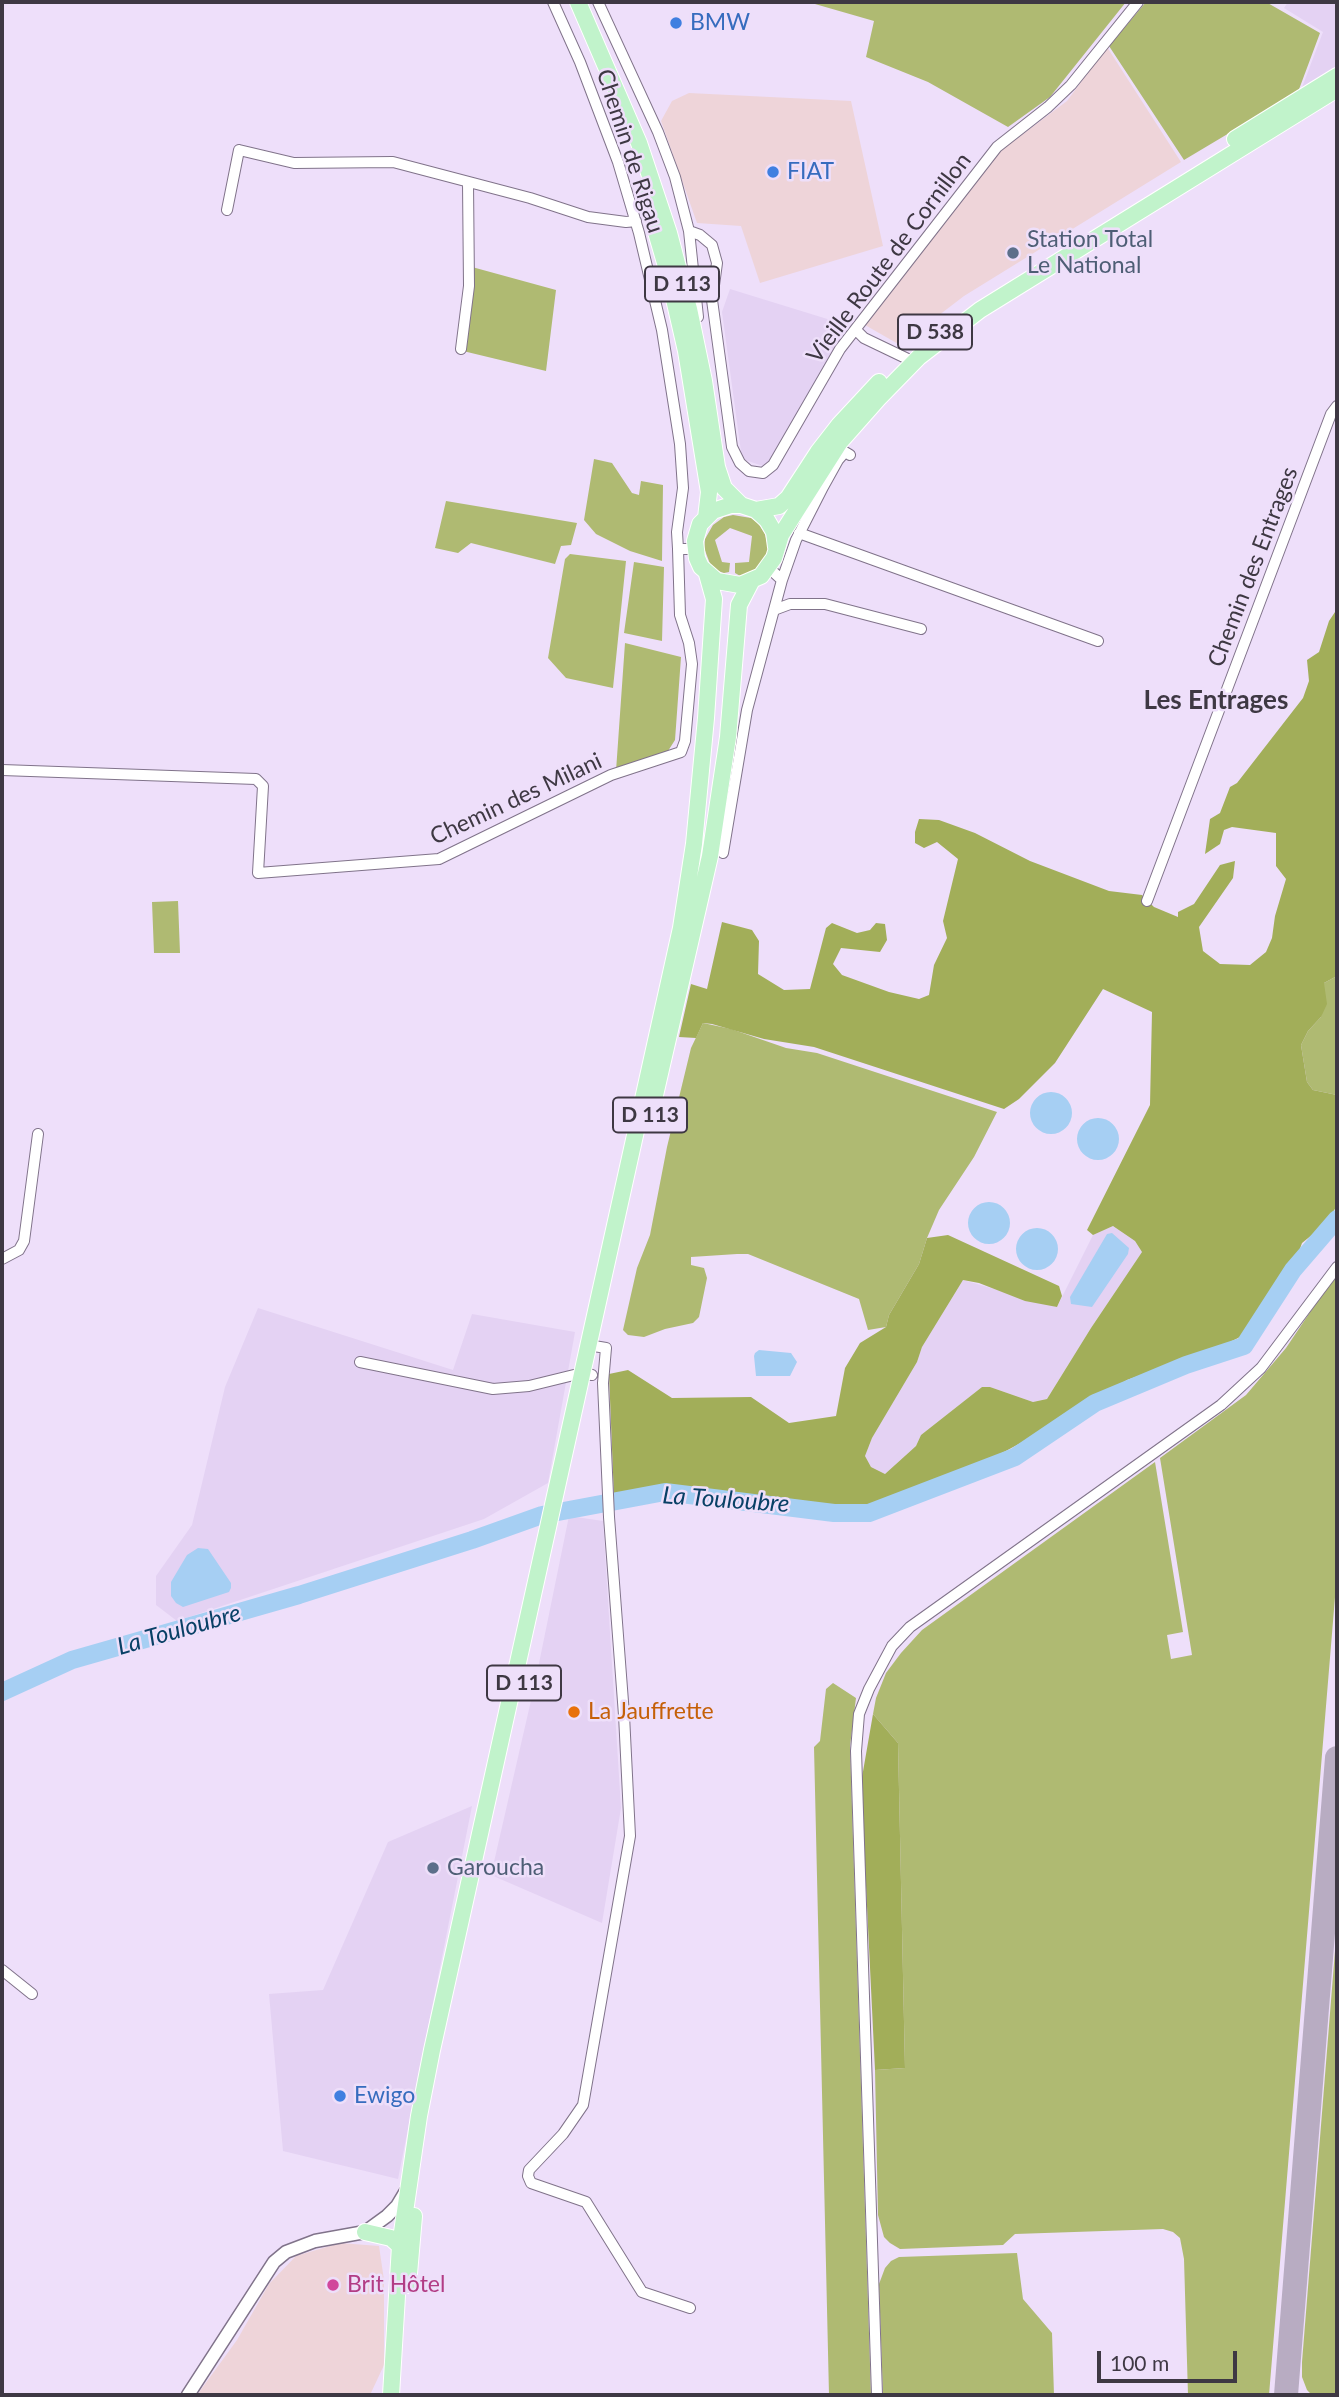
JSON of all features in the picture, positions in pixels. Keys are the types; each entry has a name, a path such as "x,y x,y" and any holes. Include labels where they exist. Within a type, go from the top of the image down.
{"main road":[{"name":"D 113","path":"579,2 639,143 669,233 689,309 704,381 717,467 724,488 749,508"},
{"name":"D 113","path":"606,65 607,80 668,273 686,351 709,492 706,517"},
{"name":"D 538","path":"749,508 779,506 788,498 839,425 945,324 1014,277 1337,76"},
{"name":"D 538","path":"776,547 780,535 840,442 909,360 981,310 1337,89"},
{"path":"722,507 749,508 771,526 776,547 769,568 751,582 728,585 707,574 697,558 697,532 706,517 722,507"},
{"name":"D 113","path":"401,2395 405,2309 418,2187 439,2065 681,928 703,762 710,668 714,599 707,574"},
{"name":"D 113","path":"593,1346 620,1244 710,856 728,737 739,605 751,582"},
{"name":"D 113","path":"391,2395 400,2246 395,2217 409,2186 432,2050 553,1529"},
{"name":"D 113","path":"395,2217 408,2227 402,2294 405,2309"},
{"path":"365,2232 391,2238 400,2246"}],"street":[{"name":"Chemin de Rigau","path":"553,2 600,114 635,220 662,330 677,420 683,488 677,532 678,549"},
{"path":"598,2 640,92 675,177 689,231 704,381"},
{"name":"Vieille Route de Cornillon","path":"689,231 700,235 712,245 717,263 712,300 732,447 740,463 749,471 763,473 773,466 840,349 997,147 1071,85 1138,2"},
{"path":"227,210 239,150 294,163 393,162 530,198 588,217 626,222 635,220"},
{"path":"461,349 469,286 468,183"},
{"path":"856,330 864,338 909,360"},
{"name":"Chemin des Entrages","path":"1147,901 1331,414 1337,406"},
{"path":"723,853 747,710 782,580 799,533 838,460 845,452 850,455"},
{"path":"799,533 1098,641"},
{"path":"678,549 695,549"},
{"name":"Chemin des Milani","path":"2,770 256,779 262,786 258,873 439,859 611,775 681,752 685,741 692,664 689,642 680,615 678,549"},
{"path":"769,568 782,580"},
{"path":"774,610 790,604 825,604 921,629"},
{"path":"2,1259 19,1250 24,1241 38,1135"},
{"path":"877,2395 856,1751 859,1714 869,1689 892,1646 910,1627 1221,1405 1261,1368 1337,1267"},
{"path":"593,1346 606,1348 603,1383 609,1517 630,1836 583,2105 563,2134 529,2170 528,2176 531,2183 586,2202 642,2291 690,2308"},
{"path":"360,1362 493,1390 587,1374"},
{"path":"2,1970 32,1994"},
{"path":"188,2395 274,2262 286,2252 315,2241 365,2232 395,2217"}],"shaded area":[{"path":"1288,2 1337,2 1337,68 1301,90 1323,32 1284,8"},
{"path":"1107,47 1181,162 964,296 900,345 865,325 999,152 1067,101"},
{"name":"FIAT","path":"689,93 851,101 883,246 760,283 741,226 697,223 661,121 672,101"},
{"path":"730,289 850,326 769,468 742,459 722,312"},
{"path":"1113,1226 1135,1241 1142,1252 1047,1399 1033,1402 990,1387 982,1387 921,1435 916,1446 885,1474 871,1467 865,1456 872,1438 963,1280 1057,1307 1093,1235"},
{"path":"258,1308 453,1370 472,1314 575,1332 548,1483 484,1519 177,1621 156,1605 156,1576 192,1525 225,1387"},
{"path":"569,1516 603,1521 621,1808 602,1923 491,1875 535,1683"},
{"path":"472,1806 398,2179 283,2151 269,1994 323,1990 388,1842"},
{"path":"340,2243 379,2246 384,2280 384,2365 370,2395 197,2395 237,2340 269,2284 296,2256"}],"green space":[{"path":"808,2 1126,2 1050,97 1008,127 928,82 866,57 874,21"},
{"path":"1146,2 1266,2 1320,33 1298,92 1184,160 1109,46"},
{"path":"472,267 556,290 546,371 463,351"},
{"path":"594,459 612,463 632,493 639,495 641,481 663,485 662,561 630,551 596,534 584,520"},
{"path":"446,501 577,523 571,545 561,546 555,564 471,543 458,553 435,548"},
{"path":"733,515 751,518 758,523 765,534 768,547 767,556 759,569 742,577 735,573 735,563 749,562 752,536 730,528 715,540 722,562 730,563 729,572 712,569 704,548 705,539 713,525 724,517"},
{"path":"570,554 626,561 613,688 566,678 548,658 565,559"},
{"path":"634,562 664,567 662,641 624,633"},
{"path":"1337,609 1337,976 1324,983 1327,1004 1301,1045 1307,1082 1313,1090 1337,1095 1337,1206 1323,1226 1302,1243 1296,1260 1242,1336 1220,1347 1127,1380 1065,1419 1004,1452 929,1487 862,1508 768,1501 731,1493 661,1485 614,1497 609,1374 628,1370 672,1398 751,1397 789,1423 836,1416 845,1368 860,1343 886,1327 889,1315 919,1264 927,1238 948,1235 1059,1286 1062,1296 1057,1307 1025,1301 979,1283 963,1280 872,1438 865,1456 871,1467 885,1474 916,1446 921,1435 982,1387 990,1387 1033,1402 1047,1399 1142,1252 1135,1241 1113,1226 1093,1235 1087,1230 1150,1105 1152,1012 1103,989 1055,1063 1019,1099 1004,1109 814,1047 764,1039 712,1024 703,1023 696,1038 679,1037 691,984 707,989 722,922 752,930 759,941 758,974 784,990 810,989 826,928 832,923 857,933 870,930 876,923 885,924 887,940 880,952 841,948 833,964 842,975 889,992 919,999 929,995 934,965 947,938 943,921 958,859 937,842 924,848 915,843 915,832 919,819 939,820 975,833 1030,861 1109,891 1142,895 1154,907 1178,917 1178,912 1194,904 1220,865 1235,861 1233,878 1199,927 1203,951 1220,964 1250,965 1266,952 1272,938 1275,916 1286,879 1276,866 1276,833 1232,827 1224,830 1220,844 1205,854 1210,819 1220,813 1230,787 1237,783 1303,698 1309,681 1307,660 1319,652 1329,621"},
{"path":"625,643 681,657 675,740 668,751 616,771"},
{"path":"178,901 180,953 154,953 152,902"},
{"path":"1337,976 1337,1095 1313,1090 1307,1082 1301,1045 1308,1031 1321,1017 1324,983"},
{"path":"703,1023 731,1029 786,1048 817,1053 997,1112 974,1157 939,1210 919,1264 889,1315 886,1327 868,1330 859,1299 748,1254 737,1254 691,1257 691,1265 704,1268 707,1278 699,1317 693,1323 644,1337 628,1335 623,1330 637,1268 650,1235 667,1147 691,1048"},
{"path":"1337,1272 1337,1573 1269,2395 1188,2395 1184,2259 1180,2238 1173,2232 1163,2229 1015,2234 1003,2245 900,2249 884,2237 878,2215 875,2070 905,2068 898,1743 873,1714 886,1673 922,1630 1155,1462 1183,1632 1167,1635 1171,1659 1192,1655 1160,1458 1246,1395 1286,1348"},
{"path":"833,1683 856,1698 850,1746 871,2395 829,2395 814,1747 820,1741 826,1689"},
{"path":"873,1714 898,1743 905,2068 875,2070 861,1783"},
{"path":"1337,1926 1337,2395 1312,2395 1302,2377 1302,2362"},
{"path":"1017,2253 1023,2299 1052,2333 1054,2395 883,2395 879,2284 891,2261 899,2257"}],"water":[{"path":"1051,1092 1066,1098 1072,1113 1066,1128 1051,1134 1036,1128 1030,1113 1036,1098"},
{"path":"1098,1118 1113,1124 1119,1139 1113,1154 1098,1160 1083,1154 1077,1139 1083,1124"},
{"path":"989,1202 1004,1208 1010,1223 1004,1238 989,1244 974,1238 968,1223 974,1208"},
{"path":"1037,1228 1052,1234 1058,1249 1052,1264 1037,1270 1022,1264 1016,1249 1022,1234"},
{"path":"1112,1233 1129,1248 1128,1254 1092,1307 1071,1304 1070,1297 1107,1234"},
{"path":"759,1350 791,1353 797,1362 790,1376 756,1376 754,1356"},
{"path":"198,1548 208,1549 231,1583 231,1588 229,1592 183,1607 171,1596 171,1582 187,1555"}],"waterway":[{"name":"La Touloubre","path":"2,1692 72,1660 299,1595 542,1515 665,1492 834,1513 869,1513 1015,1457 1095,1403 1186,1365 1244,1346 1293,1270 1337,1219"}],"taxiway":[{"path":"1286,2395 1337,1758"}],"place":[{"name":"BMW","path":"676,23"},
{"name":"FIAT","path":"773,172"},
{"name":"Station Total Le National","path":"1013,253"},
{"name":"La Jauffrette","path":"574,1712"},
{"name":"Garoucha","path":"433,1868"},
{"name":"Ewigo","path":"340,2096"},
{"name":"Brit Hôtel","path":"333,2285"}],"district":[{"name":"Les Entrages","path":"1216,701"}]}
